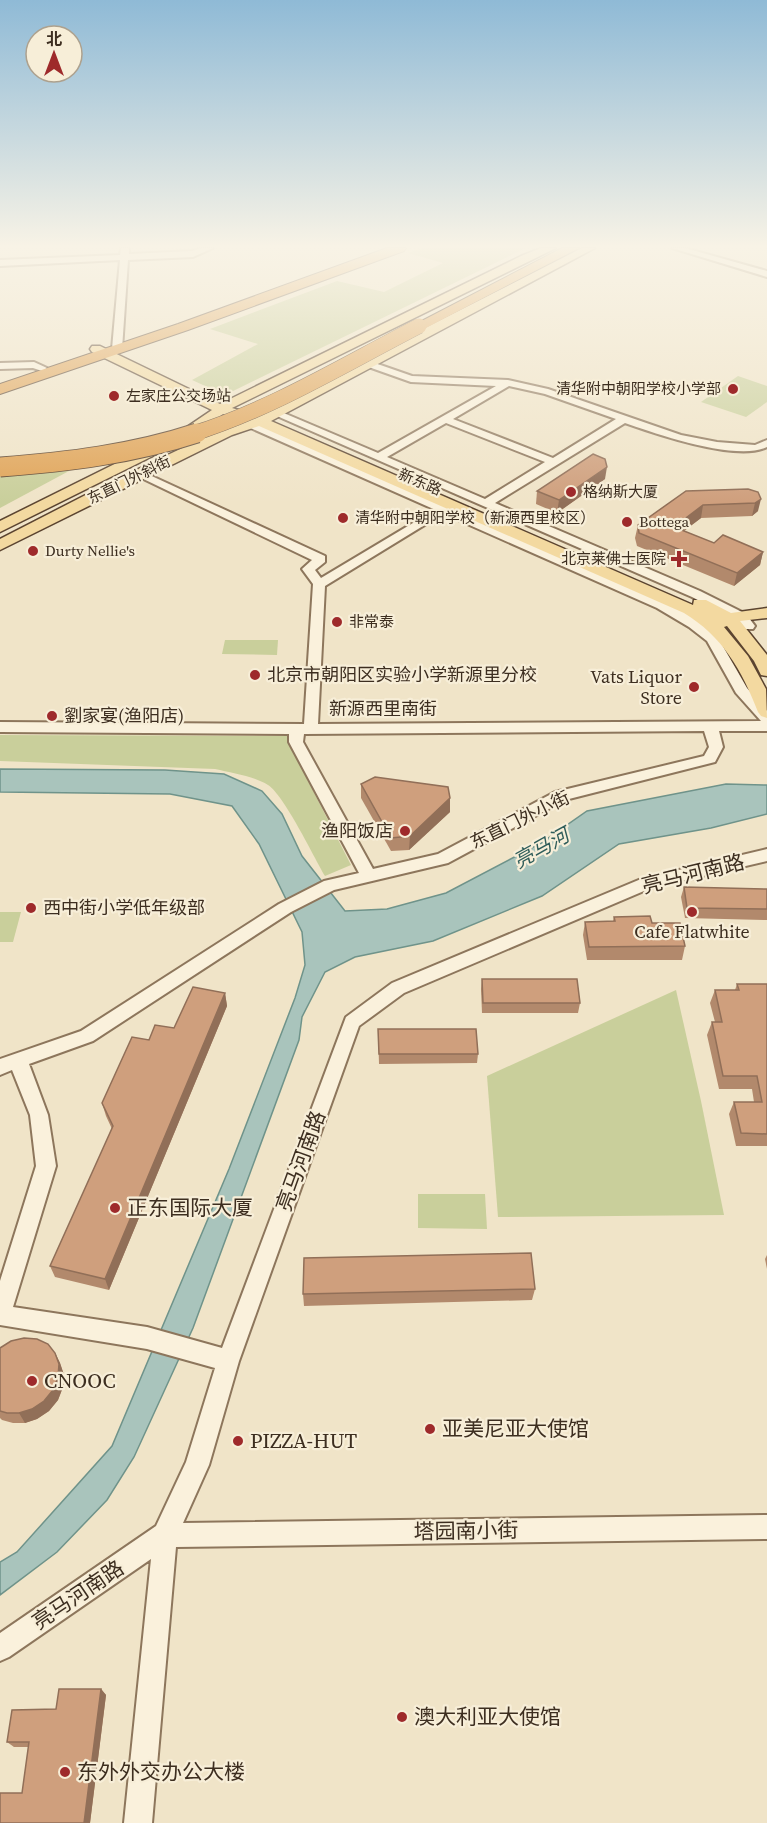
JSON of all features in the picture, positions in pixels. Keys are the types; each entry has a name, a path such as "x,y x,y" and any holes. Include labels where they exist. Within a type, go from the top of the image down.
{"highway":[{"path":"0,388 149,333"},
{"path":"0,383 152,333"},
{"path":"0,456 100,445 172,430 249,402 395,333"},
{"path":"0,467 74,460 118,452 205,430 264,405 397,333"}],"main road":[{"name":"东直门外斜街","path":"0,527 186,434 225,405 372,333"},
{"name":"东直门外斜街","path":"0,545 139,474 227,432 263,419 424,333"},
{"path":"109,348 225,405"},
{"name":"新东路","path":"225,405 263,419 667,599 734,623 767,671"},
{"path":"734,623 767,614"},
{"path":"734,623 767,623"},
{"name":"新东路","path":"734,623 743,663 759,690 767,712"}],"street":[{"path":"109,348 112,333"},
{"path":"366,363 411,380 508,383 548,392 679,438 717,445 757,448 767,443"},
{"path":"0,366 34,365 42,368"},
{"path":"379,457 508,383"},
{"path":"485,502 621,418"},
{"path":"263,419 379,457 485,502 687,590 734,623"},
{"path":"263,419 662,605 694,624 712,639 741,690 767,720"},
{"path":"446,419 552,461"},
{"path":"139,474 321,559 308,569 319,585 304,728 296,742 369,877"},
{"path":"319,585 432,516"},
{"name":"东直门外小街","path":"9,1064 87,1036 285,908 330,885 442,859 560,796 710,759 716,747 710,726"},
{"name":"新源西里南街","path":"0,727 767,726"},
{"name":"亮马河南路","path":"0,1648 165,1535 197,1465 228,1361 352,1022 398,988 646,883 767,855"},
{"path":"9,1064 39,1115 46,1166 0,1315 147,1338 228,1361"},
{"name":"塔园南小街","path":"165,1535 767,1527"},
{"path":"138,1823 165,1535"}],"green space":[{"path":"223,333 352,333 225,395 192,380 258,344"},
{"path":"738,376 767,386 767,402 746,417 701,402"},
{"path":"69,471 0,508 0,476"},
{"path":"225,640 278,640 277,655 222,654"},
{"path":"0,735 288,736 305,775 351,865 325,876 275,791 256,779 215,769 0,761"},
{"path":"0,912 21,912 13,942 0,942"},
{"path":"676,990 724,1215 498,1217 487,1076"},
{"path":"418,1194 485,1194 487,1229 418,1228"}],"water":[{"name":"亮马河","path":"0,769 165,770 224,774 262,791 282,814 302,856 345,911 387,909 446,893 541,843 587,811 726,784 767,785 767,814 711,828 619,844 542,896 433,941 355,957 325,972 302,1017 299,1040 193,1328 134,1457 107,1500 57,1552 0,1595 0,1562 17,1552 112,1446 229,1169 295,998 305,965 302,932 259,844 232,806 170,794 0,792"}],"building":[{"path":"593,454 605,459 607,467 559,500 537,491"},
{"path":"748,489 758,492 761,499 755,503 703,505 674,527 714,543 723,535 763,552 737,573 639,533 638,525 686,491"},
{"name":"渔阳饭店","path":"375,777 448,787 450,798 410,836 391,838 361,784"},
{"path":"684,887 767,889 767,909 687,908"},
{"path":"650,916 652,923 680,923 685,946 589,947 585,922 615,921 614,917"},
{"path":"482,979 577,979 580,1003 483,1003"},
{"path":"737,984 767,984 767,1134 741,1133 734,1102 762,1102 757,1076 723,1076 712,1022 722,1022 715,990 739,990"},
{"name":"正东国际大厦","path":"193,987 225,993 105,1279 50,1266 113,1126 102,1103 132,1037 149,1040 155,1025 174,1028"},
{"path":"378,1029 476,1029 478,1054 379,1054"},
{"path":"531,1253 535,1289 303,1294 304,1258"},
{"name":"CNOOC","path":"24,1338 37,1339 48,1344 59,1364 58,1377 53,1390 44,1401 32,1409 19,1413 7,1413 0,1411 0,1348 11,1341"},
{"name":"东外外交办公大楼","path":"59,1689 101,1689 84,1823 0,1823 0,1793 22,1793 29,1742 7,1742 12,1710 56,1709"}],"place":[{"name":"清华附中朝阳学校小学部","path":"733,389"},
{"name":"左家庄公交场站","path":"114,396"},
{"name":"格纳斯大厦","path":"571,492"},
{"name":"清华附中朝阳学校（新源西里校区）","path":"343,518"},
{"name":"Bottega","path":"627,522"},
{"name":"Durty Nellie's","path":"33,551"},
{"name":"北京莱佛士医院","path":"679,559"},
{"name":"非常泰","path":"337,622"},
{"name":"北京市朝阳区实验小学新源里分校","path":"255,675"},
{"name":"Vats Liquor Store","path":"694,687"},
{"name":"劉家宴(渔阳店)","path":"52,716"},
{"name":"渔阳饭店","path":"405,831"},
{"name":"西中街小学低年级部","path":"31,908"},
{"name":"Cafe Flatwhite","path":"692,912"},
{"name":"正东国际大厦","path":"115,1208"},
{"name":"CNOOC","path":"32,1381"},
{"name":"亚美尼亚大使馆","path":"430,1429"},
{"name":"PIZZA-HUT","path":"238,1441"},
{"name":"澳大利亚大使馆","path":"402,1717"},
{"name":"东外外交办公大楼","path":"65,1772"}]}
